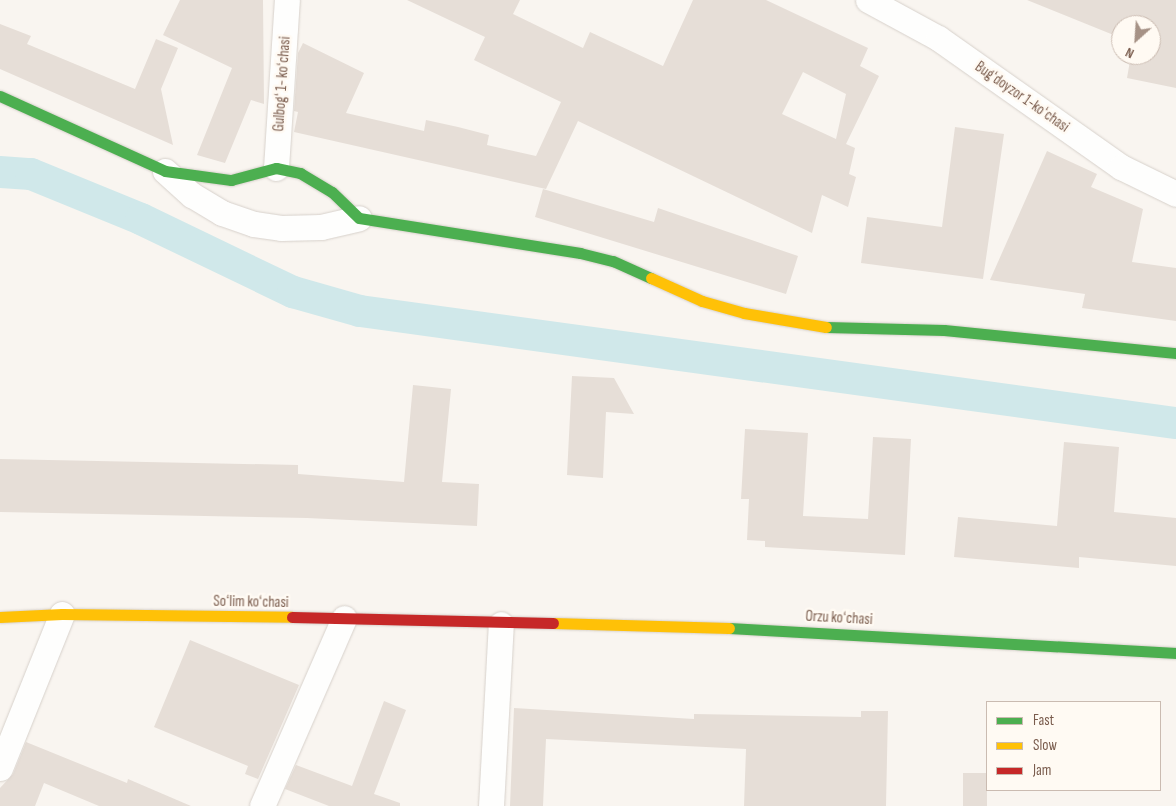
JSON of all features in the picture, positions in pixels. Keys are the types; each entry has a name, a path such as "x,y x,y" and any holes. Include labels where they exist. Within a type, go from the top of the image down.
{"street":[{"name":"Gulbogʻ 1- koʻchasi","path":"276,168 287,0"},
{"name":"Bugʻdoyzor 1-koʻchasi","path":"868,0 938,38 1121,167 1176,194"},
{"path":"0,96 165,171 231,180 249,178 276,168 300,173 314,181 359,218"},
{"path":"165,171 192,195 222,212 254,224 281,228 321,227 359,218 580,253 613,261 702,302 816,327 944,330 1036,337 1176,353"},
{"path":"0,768 62,614"},
{"name":"Soʻlim koʻchasi","path":"0,617 62,614 344,618 501,624"},
{"path":"262,806 344,618"},
{"path":"491,806 501,624"},
{"name":"Orzu koʻchasi","path":"501,624 764,629 1176,653"}],"building":[{"path":"180,0 263,0 264,104 251,100 225,163 197,155 232,68 163,35"},
{"path":"407,0 520,0 513,14 583,48 590,32 663,66 693,0 766,0 868,48 860,66 879,76 846,144 855,148 849,174 856,177 848,207 822,195 812,233 578,121 546,189 294,132 298,112 294,111 298,53 303,43 364,73 346,113 424,131 426,120 458,127 489,135 487,145 536,156 561,102 474,60 485,37","holes":["803,72 846,94 836,139 782,114"]},
{"path":"1027,0 1176,0 1176,88 1127,78 1129,65 1161,65 1161,15 1111,15 1111,34"},
{"path":"0,24 31,36 27,44 135,89 156,39 178,48 161,89 173,145 0,69"},
{"path":"955,127 1004,134 983,279 861,263 867,217 942,227"},
{"path":"1047,151 1097,174 1091,187 1143,209 1132,262 1176,268 1176,321 1082,308 1085,294 990,280"},
{"path":"543,189 654,222 658,208 798,256 786,294 535,217"},
{"path":"572,376 614,378 634,414 606,412 603,478 567,475"},
{"path":"413,385 451,389 442,482 479,484 477,526 307,518 0,512 0,459 298,465 298,474 404,482"},
{"path":"745,429 808,433 803,516 868,519 873,437 911,439 905,555 765,547 765,541 747,540 749,499 741,499"},
{"path":"1064,442 1119,447 1114,512 1176,518 1176,566 1079,557 1079,568 954,557 958,517 1057,526"},
{"path":"190,640 299,685 258,779 245,774 248,766 154,727"},
{"path":"384,701 406,710 374,794 400,803 400,806 329,806 285,789 296,765 352,786"},
{"path":"514,708 694,719 694,714 861,717 861,711 888,711 886,806 744,806 746,749 546,739 543,806 510,806"},
{"path":"26,742 127,783 128,779 191,806 99,806 44,783 35,806 0,806 0,788 13,774"},
{"path":"963,773 986,773 987,806 963,806"}],"waterway":[{"path":"0,172 31,174 141,219 293,292 360,311 1176,423"}],"traffic: fast":[{"path":"0,96 165,171 231,180 276,168 300,173 332,192 359,218 580,253 613,261 651,278"},
{"path":"826,327 944,330 1176,353"},
{"path":"729,628 1176,653"}],"traffic: slow":[{"path":"651,278 702,301 744,313 826,327"},
{"path":"0,617 62,614 292,617"},
{"path":"553,623 729,628"}],"traffic: jam":[{"path":"292,617 553,623"}]}
